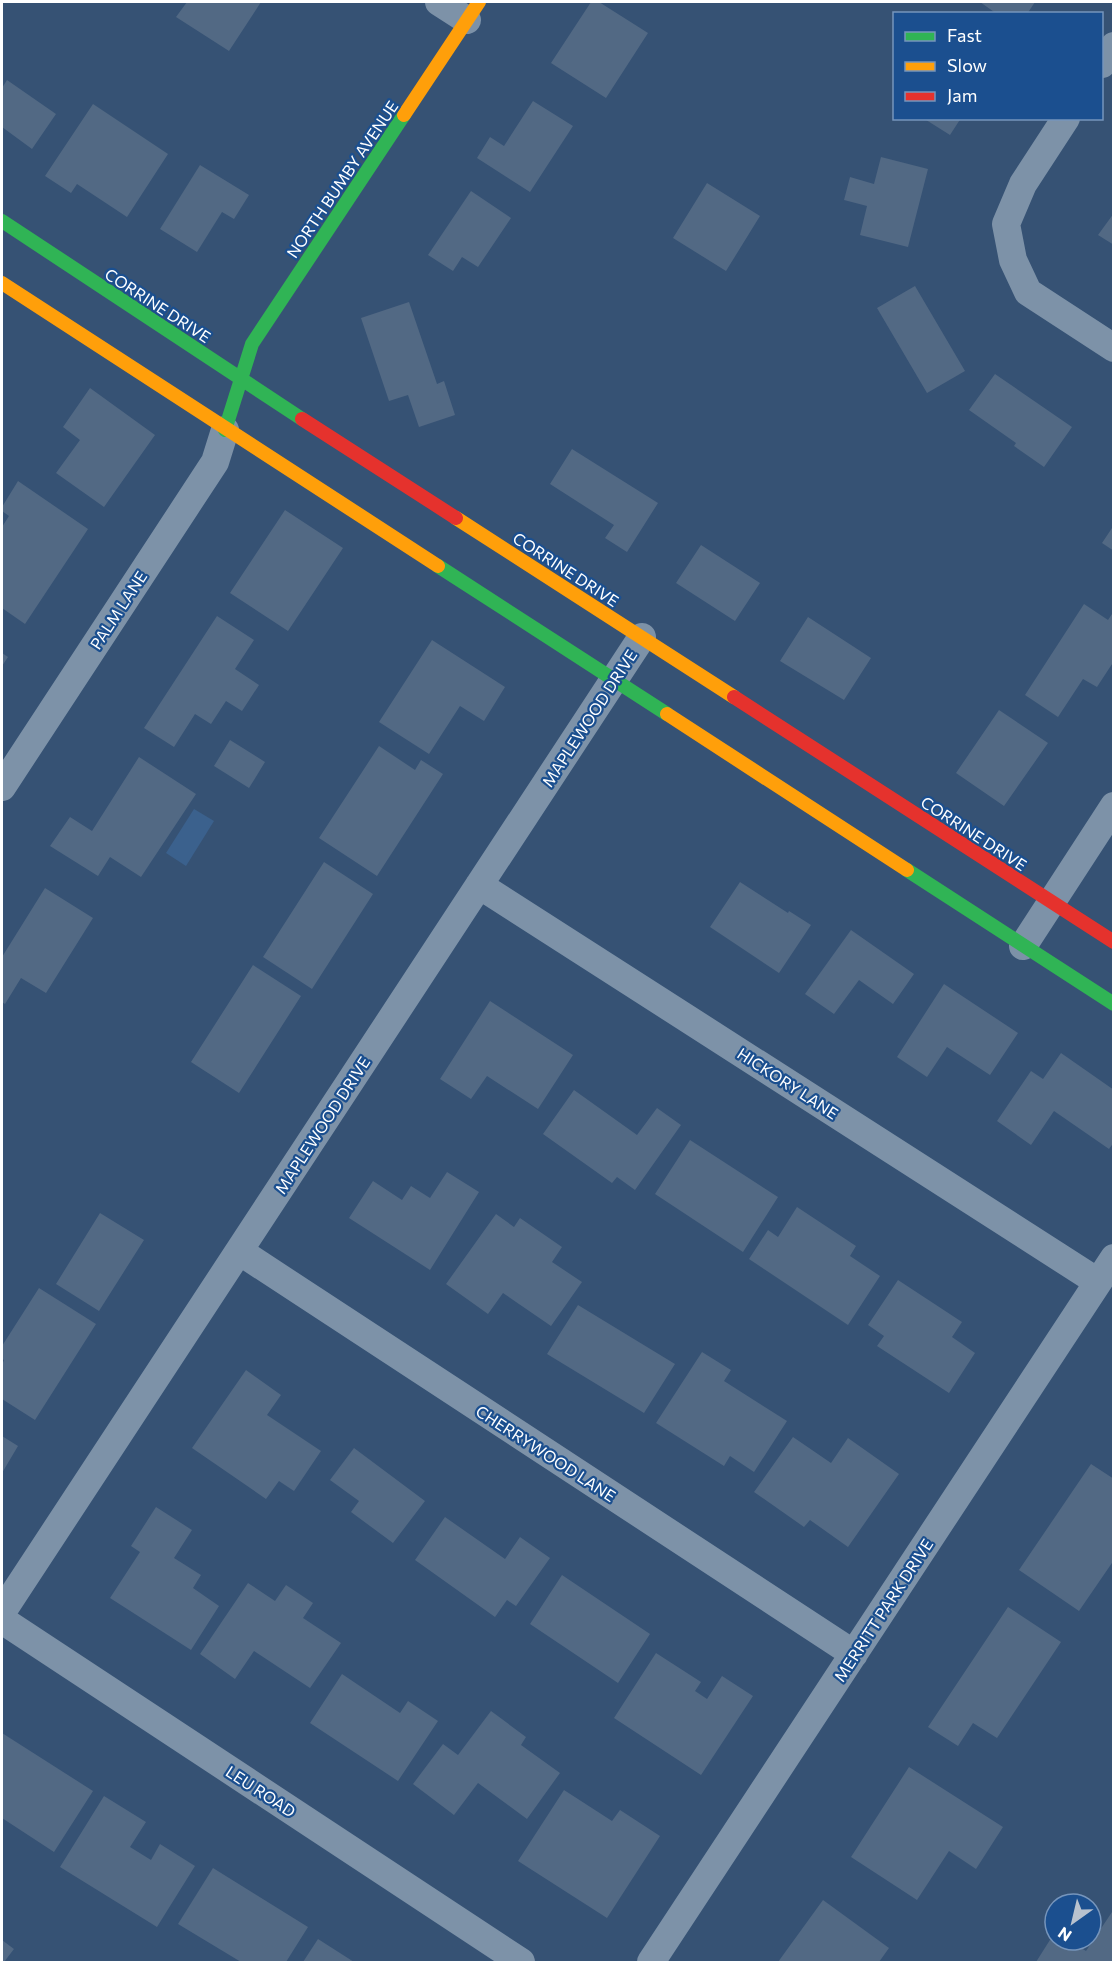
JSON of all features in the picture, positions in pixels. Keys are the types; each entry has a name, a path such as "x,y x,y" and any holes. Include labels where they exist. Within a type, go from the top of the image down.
{"street":[{"path":"440,2 473,11"},
{"name":"NORTH BUMBY AVENUE","path":"225,430 252,344 473,11"},
{"path":"1103,61 1113,46"},
{"path":"1065,120 1023,184 1006,224 1013,260 1028,292 1113,348"},
{"name":"CORRINE DRIVE","path":"2,221 240,379 1113,942"},
{"path":"2,283 225,430 1113,1004"},
{"name":"PALM LANE","path":"2,787 215,462 225,430"},
{"name":"MAPLEWOOD DRIVE","path":"2,1612 642,638"},
{"path":"1023,946 1113,806"},
{"name":"HICKORY LANE","path":"479,885 1098,1282"},
{"name":"CHERRYWOOD LANE","path":"238,1251 854,1654"},
{"name":"MERRITT PARK DRIVE","path":"651,1962 1113,1258"},
{"name":"LEU ROAD","path":"2,1620 521,1962"}],"water":[{"path":"194,809 214,821 186,866 166,853"}],"building":[{"path":"187,2 261,2 229,51 176,17"},
{"path":"591,2 599,2 648,33 606,98 551,63"},
{"path":"980,2 1035,2 1028,12 994,12"},
{"path":"7,80 56,114 32,149 2,127 2,88"},
{"path":"533,101 573,126 530,192 477,158 490,137 504,146"},
{"path":"93,104 168,154 127,217 77,184 71,193 45,176"},
{"path":"926,120 960,120 950,135"},
{"path":"881,157 928,169 908,247 860,235 867,206 844,200 850,177 874,184"},
{"path":"200,165 249,195 234,219 222,212 197,252 160,229"},
{"path":"707,183 760,216 726,271 673,238"},
{"path":"471,191 511,218 478,267 462,257 453,271 428,255"},
{"path":"1114,213 1114,245 1098,235"},
{"path":"915,286 965,371 927,393 877,308"},
{"path":"409,302 437,384 444,381 455,415 419,427 408,395 389,401 361,318"},
{"path":"995,374 1072,427 1044,467 1014,446 1016,443 969,410"},
{"path":"90,388 155,435 104,507 56,473 80,440 63,427"},
{"path":"572,449 658,503 627,552 605,538 614,525 550,484"},
{"path":"18,481 88,529 25,624 2,608 2,527 9,516 2,511 2,507"},
{"path":"285,510 343,548 288,631 230,593"},
{"path":"1114,525 1114,551 1102,543"},
{"path":"701,545 760,583 735,621 676,583"},
{"path":"1084,604 1108,620 1114,611 1114,661 1097,687 1083,679 1058,717 1025,695"},
{"path":"217,616 254,640 235,669 259,685 242,711 226,701 211,724 195,714 174,747 144,728"},
{"path":"808,617 871,658 844,700 780,661"},
{"path":"432,640 505,687 484,721 460,706 429,754 379,722"},
{"path":"2,653 8,657 2,666"},
{"path":"999,710 1048,743 1004,806 956,773"},
{"path":"230,740 265,762 249,788 214,766"},
{"path":"379,746 415,770 421,760 443,774 377,876 319,838"},
{"path":"139,757 196,794 141,877 110,857 98,876 50,846 70,817 92,831"},
{"path":"324,862 373,894 312,989 263,957"},
{"path":"740,882 811,925 779,973 710,927"},
{"path":"45,888 93,918 46,993 21,978 5,1004 2,1002 2,957"},
{"path":"851,930 914,974 893,1004 859,980 834,1014 805,994"},
{"path":"253,965 301,996 239,1093 191,1062"},
{"path":"944,984 1018,1033 990,1075 947,1047 927,1077 897,1057"},
{"path":"490,1001 573,1055 538,1109 487,1076 471,1099 440,1079"},
{"path":"1061,1053 1114,1090 1114,1142 1109,1149 1054,1111 1031,1145 997,1121 1031,1071 1043,1079"},
{"path":"574,1090 637,1135 657,1108 681,1125 635,1190 617,1177 612,1183 543,1134"},
{"path":"690,1140 778,1197 743,1252 655,1194"},
{"path":"447,1172 479,1192 430,1270 349,1218 373,1181 402,1200 411,1186 430,1198"},
{"path":"797,1207 856,1246 850,1256 880,1276 848,1325 749,1259 768,1230 778,1237"},
{"path":"100,1213 144,1240 99,1311 56,1284"},
{"path":"496,1214 514,1227 520,1218 562,1247 552,1262 582,1282 551,1326 503,1293 488,1314 446,1284"},
{"path":"898,1280 962,1322 952,1337 975,1353 949,1393 877,1346 884,1336 868,1325"},
{"path":"39,1288 96,1324 35,1420 2,1399 4,1360 2,1359 2,1346"},
{"path":"578,1305 675,1364 644,1413 547,1354"},
{"path":"702,1352 731,1370 724,1381 787,1421 754,1472 730,1456 724,1466 656,1423"},
{"path":"246,1370 281,1395 267,1415 321,1451 294,1491 279,1481 266,1499 192,1448"},
{"path":"2,1436 18,1446 2,1473"},
{"path":"793,1437 831,1463 848,1438 899,1474 848,1547 810,1520 804,1527 754,1492"},
{"path":"354,1448 425,1501 393,1543 351,1512 359,1501 330,1480"},
{"path":"1091,1464 1114,1479 1114,1560 1079,1611 1019,1570"},
{"path":"156,1507 192,1530 174,1558 201,1575 193,1588 219,1606 191,1650 110,1598 140,1552 131,1546"},
{"path":"445,1517 505,1559 520,1537 550,1558 516,1606 507,1600 495,1617 415,1560"},
{"path":"562,1575 650,1634 618,1683 530,1624"},
{"path":"248,1583 275,1601 286,1585 313,1603 303,1618 341,1643 310,1688 254,1651 235,1679 200,1654"},
{"path":"1008,1607 1061,1642 997,1738 973,1723 958,1746 928,1727"},
{"path":"656,1653 701,1682 695,1691 707,1699 722,1676 753,1696 701,1775 614,1718"},
{"path":"342,1674 400,1713 408,1701 438,1721 398,1781 310,1723"},
{"path":"491,1711 526,1737 521,1745 560,1773 527,1819 478,1783 454,1815 413,1784 443,1744 458,1755"},
{"path":"2,1733 93,1791 54,1852 2,1818"},
{"path":"909,1767 1003,1827 976,1869 949,1851 917,1900 851,1857"},
{"path":"564,1790 612,1821 620,1810 660,1836 607,1918 518,1861"},
{"path":"104,1796 146,1822 130,1847 151,1860 160,1844 195,1866 157,1927 60,1867"},
{"path":"213,1868 308,1927 286,1962 241,1962 178,1924"},
{"path":"823,1900 889,1948 879,1962 778,1962"},
{"path":"1114,1909 1114,1962 1036,1962 1043,1951 1103,1952 1103,1926"},
{"path":"318,1939 354,1962 303,1962"},
{"path":"2,1940 14,1949 4,1962 2,1962"}],"traffic: fast":[{"path":"225,430 252,344 404,115"},
{"path":"2,221 302,419"},
{"path":"438,566 667,714"},
{"path":"907,870 1114,1004"}],"traffic: slow":[{"path":"404,115 479,2"},
{"path":"2,283 438,566"},
{"path":"456,518 734,697"},
{"path":"667,714 907,870"}],"traffic: jam":[{"path":"302,419 456,518"},
{"path":"734,697 1114,942"}]}
